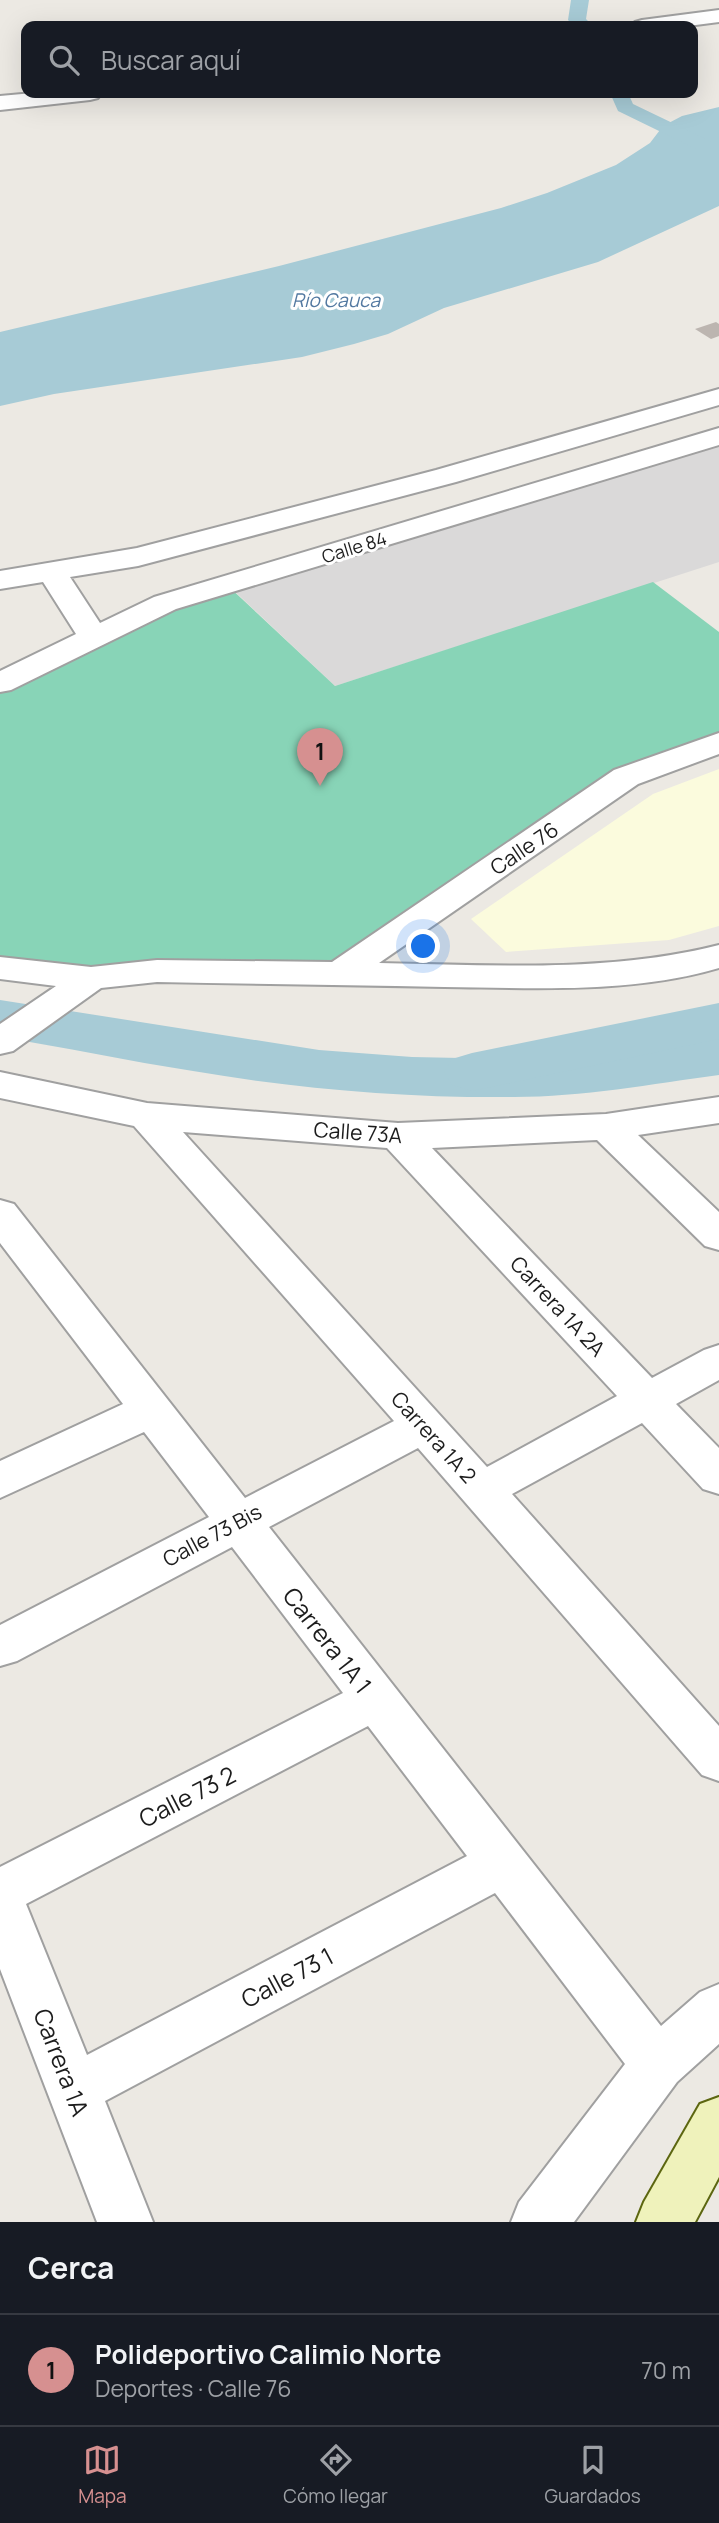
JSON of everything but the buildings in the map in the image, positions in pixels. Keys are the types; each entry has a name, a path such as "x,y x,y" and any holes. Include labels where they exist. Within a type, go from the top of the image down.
{"main road":[{"path":"664,2222 719,2123"}],"street":[{"path":"680,21 719,16"},
{"path":"0,103 45,98"},
{"path":"0,580 138,557 446,476 719,397"},
{"name":"Calle 84","path":"0,683 165,603 719,436"},
{"path":"52,572 94,638"},
{"name":"Calle 76","path":"339,974 626,777 719,743"},
{"path":"0,1042 77,988 157,971 599,976 688,965 719,956"},
{"path":"0,968 77,988"},
{"name":"Calle 73A","path":"0,1085 147,1116 398,1136 606,1127 719,1110"},
{"name":"Carrera 1A 2","path":"147,1116 424,1424 719,1760"},
{"path":"606,1127 719,1236"},
{"name":"Carrera 1A 2A","path":"398,1136 719,1477"},
{"name":"Carrera 1A 1","path":"0,1214 658,2064"},
{"path":"482,1490 719,1361"},
{"path":"0,1481 151,1410"},
{"name":"Calle 73 Bis","path":"0,1647 424,1424"},
{"name":"Calle 73 2","path":"0,1892 374,1700"},
{"name":"Calle 73 1","path":"73,2090 501,1864"},
{"name":"Carrera 1A","path":"0,1902 125,2222"},
{"path":"539,2222 658,2064 719,2009"}],"shaded area":[{"path":"719,436 719,562 335,686 228,585"},
{"path":"719,769 719,926 669,940 506,952 471,919 653,794"}],"green space":[{"path":"653,582 719,632 719,743 653,766 339,974 0,968 0,683 227,585 335,686"}],"water":[{"name":"Río Cauca","path":"719,107 719,206 598,262 444,308 388,334 302,357 54,394 0,406 0,332 279,266 501,208 616,165 650,143 663,126 682,116"},
{"path":"0,1000 319,1050 412,1057 511,1059 618,1050 719,1036 719,1075 540,1096 433,1096 312,1087 169,1067 0,1037"}],"waterway":[{"path":"578,21 580,0"},
{"path":"621,98 625,107 703,145"},
{"path":"472,1072 719,1021"}],"place":[{"name":"Polideportivo Calimio Norte","path":"320,786"}]}
